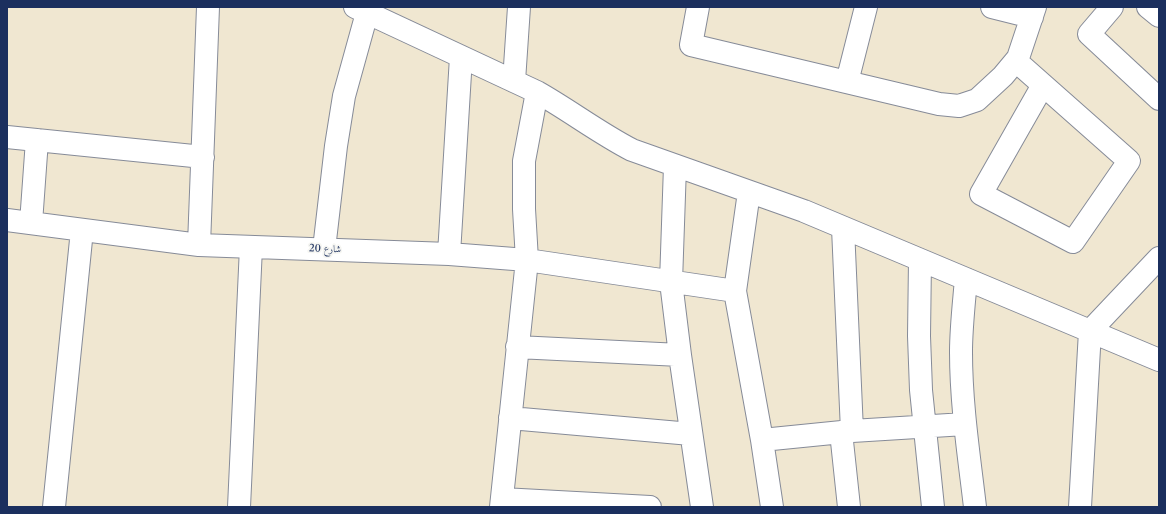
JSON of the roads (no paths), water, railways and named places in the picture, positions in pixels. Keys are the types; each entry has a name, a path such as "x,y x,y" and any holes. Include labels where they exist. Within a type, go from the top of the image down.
{"street":[{"path":"199,245 208,7"},
{"path":"514,81 519,7"},
{"path":"698,7 691,44 939,104 959,106 977,100 1016,60 1034,12 992,7"},
{"path":"847,82 866,7"},
{"path":"1112,7 1089,34 1159,99"},
{"path":"1148,7 1159,16"},
{"path":"324,249 336,146 361,10 537,92 563,107 607,137 632,150 804,211 1159,360"},
{"path":"449,254 461,57"},
{"path":"1016,60 1129,162 1073,242 981,194 1043,85"},
{"path":"537,92 524,161 524,209 527,260 501,503 650,507"},
{"path":"7,137 203,157"},
{"path":"31,223 37,140"},
{"path":"676,166 671,282 702,507"},
{"path":"749,192 735,291 762,440 772,507"},
{"name":"شارع 20","path":"7,220 199,245 449,254 527,260 735,291"},
{"path":"843,228 846,432 849,507"},
{"path":"54,507 82,230"},
{"path":"239,507 251,247"},
{"path":"1080,507 1090,331 1159,258"},
{"path":"920,260 919,336 921,390 933,507"},
{"path":"966,279 962,317 961,352 965,424 975,507"},
{"path":"517,347 680,355"},
{"path":"510,418 691,434"},
{"path":"762,440 846,432 965,424"}]}
